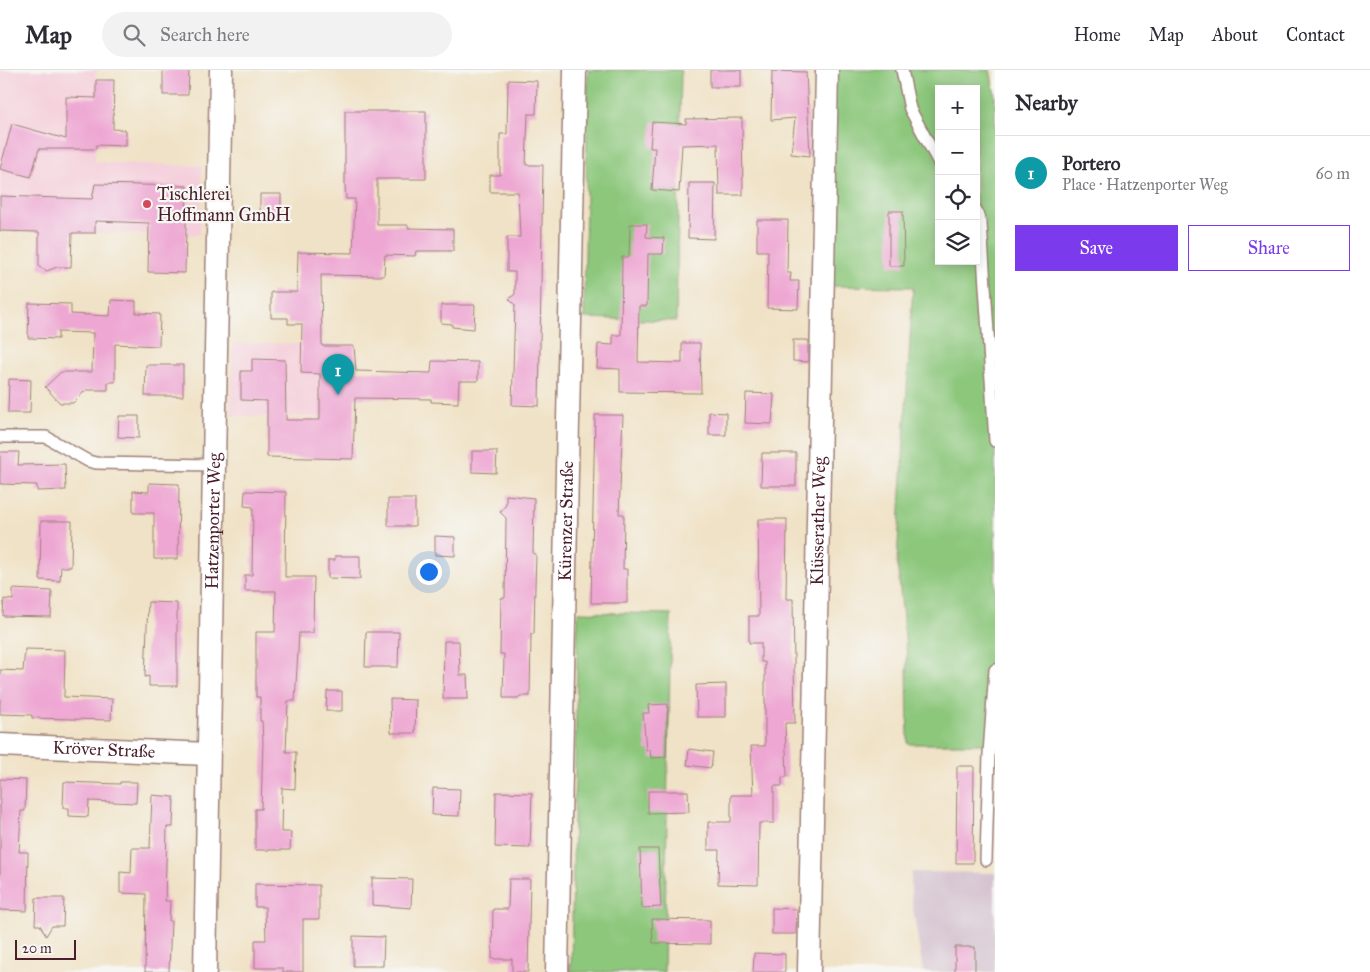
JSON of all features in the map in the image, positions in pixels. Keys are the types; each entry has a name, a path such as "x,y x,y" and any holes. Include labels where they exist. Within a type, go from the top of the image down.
{"street":[{"name":"Hatzenporter Weg","path":"205,972 221,70"},
{"name":"Kürenzer Straße","path":"556,972 575,70"},
{"name":"Klüsserather Weg","path":"810,972 827,70"},
{"name":"Kröver Straße","path":"0,745 208,754"}],"lane":[{"path":"902,70 910,109 935,156"},
{"path":"980,220 995,441"},
{"path":"0,437 46,437 88,461 96,463 214,465"},
{"path":"986,860 995,670"}],"shaded area":[{"path":"0,70 101,70 96,73 95,162 202,166 200,235 0,231"},
{"path":"233,343 356,345 355,417 231,416"},
{"path":"911,872 995,873 995,972 923,972 911,895"}],"green space":[{"path":"588,70 681,70 676,321 584,318"},
{"path":"835,70 990,70 995,96 995,744 908,744 907,656 897,562 913,287 831,286"},
{"path":"578,612 671,614 664,972 571,972"}],"building":[{"path":"163,70 189,70 188,95 163,95"},
{"path":"710,70 741,70 741,87 710,87"},
{"path":"772,71 806,72 810,156 791,154 795,118 771,120"},
{"path":"96,80 114,80 113,129 126,130 126,146 96,145 96,149 39,149 31,177 0,169 12,124 66,139 66,97 96,98"},
{"path":"508,80 537,81 536,114 528,114 526,165 543,165 539,406 512,405 515,305 509,299 515,294 515,272 507,272 507,237 520,237 518,192 490,192 490,175 500,175 500,134 507,134"},
{"path":"345,111 426,111 426,179 377,179 377,225 408,225 408,228 453,229 453,251 416,251 415,256 385,255 384,276 321,275 322,346 354,346 356,371 431,373 432,361 478,362 478,381 459,381 458,403 431,402 431,399 355,398 353,459 267,457 267,401 241,400 241,371 252,371 252,359 285,360 286,420 320,420 320,374 301,373 302,324 288,324 288,318 271,318 271,292 297,292 298,252 353,253 355,199 346,199"},
{"path":"742,118 743,195 719,195 718,144 682,145 679,192 652,190 655,148 650,148 652,122 686,124 686,119"},
{"path":"689,183 715,183 714,239 688,238"},
{"path":"95,184 187,186 185,273 148,272 149,223 95,221 95,233 72,233 71,267 57,267 47,271 39,267 39,232 0,231 0,196 92,199"},
{"path":"260,194 281,194 281,216 260,217"},
{"path":"889,211 903,211 904,266 889,266"},
{"path":"757,220 788,220 787,273 791,273 790,281 799,281 798,309 767,308 768,251 757,251"},
{"path":"630,224 647,224 646,237 664,238 663,254 648,254 647,306 639,306 638,362 682,363 682,343 700,343 701,393 620,392 620,369 597,368 598,344 613,345 613,335 621,335 622,257 629,257"},
{"path":"111,300 136,301 136,313 160,314 159,346 115,344 115,382 108,382 108,390 86,390 73,403 60,403 45,387 61,372 92,372 93,333 58,332 58,339 28,338 29,303 71,304 71,314 110,316"},
{"path":"441,305 475,305 474,329 452,327 452,324 441,323"},
{"path":"793,340 808,340 808,362 793,361"},
{"path":"146,365 183,365 183,396 145,396"},
{"path":"9,379 31,380 30,413 8,413"},
{"path":"746,393 774,394 772,424 745,423"},
{"path":"709,412 726,413 726,435 709,435"},
{"path":"595,415 623,415 619,514 624,514 623,569 627,569 627,603 591,603"},
{"path":"119,416 139,416 139,438 118,437"},
{"path":"472,451 497,451 496,473 472,472"},
{"path":"0,452 19,452 18,465 65,464 66,490 37,491 37,485 0,484"},
{"path":"762,453 796,453 796,486 761,486"},
{"path":"149,483 179,484 178,559 154,559 154,513 133,513 133,491 149,492"},
{"path":"245,491 286,492 285,577 314,577 313,633 299,633 295,701 288,701 286,752 296,752 295,789 282,788 281,832 291,832 290,850 255,850 255,809 261,809 263,742 262,721 260,721 260,697 256,697 256,632 275,632 276,591 245,591 245,575 252,575 253,507 244,506"},
{"path":"506,495 534,498 533,554 536,554 534,634 531,634 530,696 520,696 518,698 503,698 504,654 500,654 501,598 505,598 506,518 500,512 506,505"},
{"path":"388,499 415,499 415,526 388,526"},
{"path":"758,519 787,519 786,599 793,599 795,723 785,723 787,777 782,777 782,786 774,786 774,823 759,823 758,885 718,884 719,850 708,850 708,822 731,822 731,795 753,795 751,746 765,746 765,662 761,662 761,643 749,643 749,616 759,616"},
{"path":"41,521 72,521 71,567 61,567 60,581 40,580"},
{"path":"435,536 455,537 455,556 435,555"},
{"path":"335,556 360,556 360,579 328,578 328,560 335,560"},
{"path":"13,589 52,591 51,617 3,616 4,599 13,600"},
{"path":"148,602 177,603 177,686 149,686 149,676 145,677"},
{"path":"366,632 399,632 398,667 365,667"},
{"path":"444,641 459,641 460,675 467,675 468,699 443,699"},
{"path":"25,649 65,650 64,697 112,699 111,720 32,718 32,715 0,714 0,670 23,671"},
{"path":"726,684 726,717 697,717 696,685"},
{"path":"327,691 342,691 342,711 326,711"},
{"path":"390,699 416,700 415,733 391,733"},
{"path":"668,704 666,757 651,758 650,750 646,750 643,713 649,713 648,705"},
{"path":"689,749 713,752 711,768 687,765"},
{"path":"957,766 974,766 973,863 956,863"},
{"path":"0,779 26,780 25,811 21,811 19,852 28,852 27,911 0,910"},
{"path":"64,782 120,784 120,782 137,782 136,803 89,801 88,817 69,816 69,808 63,808"},
{"path":"433,788 460,789 459,816 432,815"},
{"path":"648,791 688,791 689,812 648,813"},
{"path":"496,792 532,793 530,848 495,847"},
{"path":"152,795 174,797 173,827 167,827 165,901 170,901 169,972 145,972 146,894 120,893 120,872 131,873 132,848 150,848"},
{"path":"640,849 658,849 661,907 642,908"},
{"path":"372,878 412,879 411,908 372,905"},
{"path":"509,879 530,879 528,972 512,972 512,959 492,959 493,909 508,909"},
{"path":"255,884 319,885 319,919 303,919 303,972 283,972 283,968 255,968 255,940 266,940 265,907 255,907"},
{"path":"36,898 64,898 63,926 52,926 46,936 40,925 35,925"},
{"path":"772,908 797,909 796,934 772,934"},
{"path":"652,919 710,920 710,944 653,943"},
{"path":"353,936 384,937 383,966 353,966"},
{"path":"955,947 975,947 975,972 955,972"},
{"path":"754,953 785,954 785,972 753,972"}],"place":[{"name":"Tischlerei Hoffmann GmbH","path":"147,204"},
{"name":"Portero","path":"338,395"}]}
